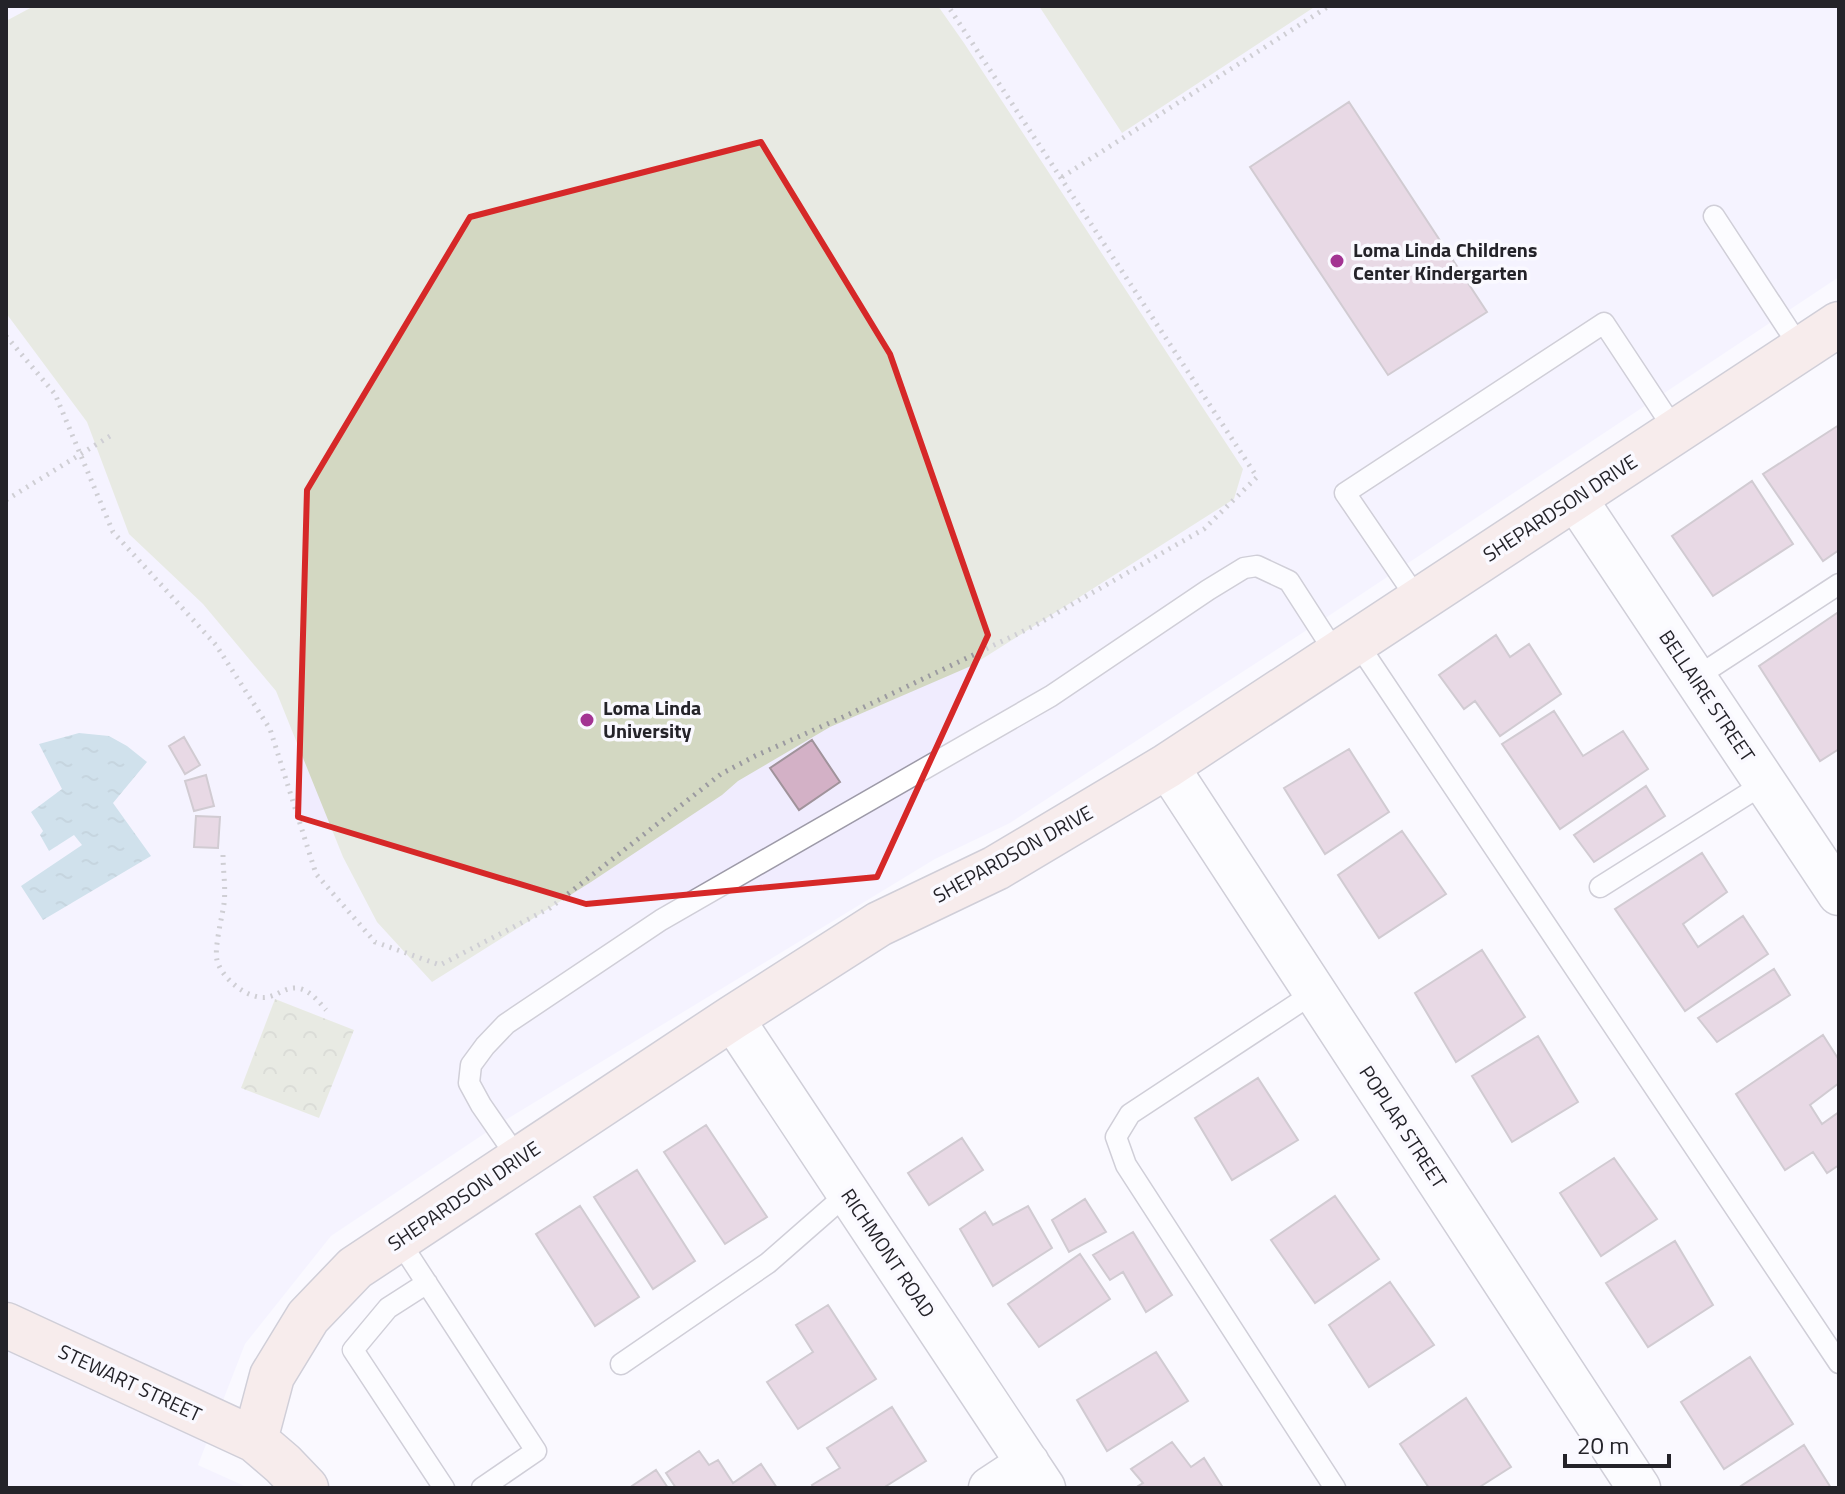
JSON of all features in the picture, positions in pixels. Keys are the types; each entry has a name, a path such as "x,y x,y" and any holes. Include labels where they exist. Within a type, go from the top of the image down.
{"street":[{"name":"SHEPARDSON DRIVE","path":"255,1440 272,1376 308,1317 355,1268 879,924 996,868 1167,766 1839,324"},
{"name":"BELLAIRE STREET","path":"1575,498 1765,783 1832,869"},
{"name":"POPLAR STREET","path":"1167,766 1639,1488"},
{"name":"RICHMONT ROAD","path":"732,1018 1036,1476"},
{"name":"STEWART STREET","path":"6,1325 255,1440 306,1488"},
{"path":"990,1488 1036,1476"}],"lane":[{"path":"1714,216 1801,349"},
{"path":"1418,600 1345,493 1604,323 1676,432"},
{"path":"519,1160 469,1083 471,1065 506,1024 661,920 1051,696 1208,590 1244,568 1257,566 1289,581 1346,648 1839,1363"},
{"path":"1695,678 1839,584"},
{"path":"1600,887 1765,783"},
{"path":"1315,992 1130,1114 1116,1137 1126,1165 1335,1488"},
{"path":"621,1364 768,1263 848,1193"},
{"path":"398,1239 536,1451 482,1488"},
{"path":"427,1283 388,1308 353,1350 444,1488"}],"path":[{"path":"6,336 55,394 113,532 216,645 270,729 316,874 375,942 440,965 550,908 721,774 1034,626 1204,529 1257,477 948,6"},
{"path":"1062,177 1329,6"},
{"path":"6,500 115,433"},
{"path":"223,855 224,900 216,959 224,973 237,988 251,996 266,998 289,988 301,988 326,1010"}],"highlighted area":[{"path":"761,142 890,354 988,635 877,877 586,904 298,817 307,490 470,217"}],"shaded area":[{"name":"Loma Linda University","path":"6,6 1839,6 1839,277 1010,823 935,859 499,1124 331,1236 245,1344 198,1465 249,1488 6,1488"}],"green space":[{"path":"34,6 938,6 1243,469 1234,499 971,666 830,727 738,781 722,795 591,882 432,982 377,922 343,857 276,691 203,604 129,534 87,422 6,313 6,21"},
{"path":"1039,6 1316,6 1122,133"},
{"path":"275,999 354,1030 319,1118 241,1088"}],"water":[{"path":"79,733 109,736 147,762 113,803 151,856 43,920 21,886 82,845 74,835 49,851 40,835 43,831 31,812 62,789 39,744"}],"building":[{"path":"1349,102 1487,312 1388,375 1250,167"},
{"path":"1839,425 1839,550 1823,561 1763,474"},
{"path":"1752,481 1793,544 1713,596 1672,536"},
{"path":"1837,613 1839,749 1820,761 1759,666"},
{"path":"1496,635 1510,657 1529,644 1561,694 1500,736 1475,701 1464,709 1439,675"},
{"path":"1554,711 1583,756 1623,731 1648,769 1560,829 1502,744"},
{"path":"184,737 200,765 185,774 169,746"},
{"path":"812,740 840,782 799,810 770,768"},
{"path":"1349,749 1389,812 1325,854 1284,788"},
{"path":"206,775 214,806 194,811 185,781"},
{"path":"1646,786 1665,816 1594,862 1574,835"},
{"path":"196,816 220,817 218,848 194,847"},
{"path":"1402,831 1446,894 1379,938 1338,875"},
{"path":"1702,853 1727,892 1683,924 1698,947 1743,916 1768,954 1685,1011 1615,909"},
{"path":"1482,950 1525,1017 1456,1062 1415,993"},
{"path":"1774,969 1790,995 1717,1042 1698,1018"},
{"path":"1823,1035 1839,1060 1839,1083 1810,1105 1822,1124 1839,1112 1839,1165 1827,1173 1813,1152 1785,1170 1736,1094"},
{"path":"1538,1036 1578,1102 1512,1142 1472,1076"},
{"path":"1258,1078 1298,1140 1232,1180 1195,1118"},
{"path":"706,1125 767,1217 725,1244 664,1152"},
{"path":"962,1138 983,1170 929,1205 908,1173"},
{"path":"1614,1158 1657,1219 1601,1256 1560,1193"},
{"path":"637,1170 695,1261 653,1289 594,1197"},
{"path":"1335,1196 1379,1259 1315,1303 1271,1240"},
{"path":"1085,1199 1106,1232 1069,1252 1052,1220"},
{"path":"580,1206 639,1297 595,1326 536,1234"},
{"path":"1028,1206 1052,1248 993,1286 960,1229 985,1212 993,1225"},
{"path":"1133,1232 1172,1295 1146,1312 1123,1272 1110,1280 1093,1255"},
{"path":"1675,1241 1713,1305 1648,1347 1606,1283"},
{"path":"1080,1254 1110,1299 1039,1347 1008,1304"},
{"path":"1390,1282 1434,1345 1369,1387 1329,1325"},
{"path":"828,1305 876,1379 798,1429 767,1382 813,1352 796,1325"},
{"path":"1156,1352 1188,1401 1107,1451 1077,1400"},
{"path":"1750,1357 1793,1424 1724,1469 1681,1402"},
{"path":"1466,1398 1511,1467 1478,1488 1429,1488 1400,1444"},
{"path":"892,1407 926,1461 883,1488 814,1488 812,1485 840,1468 827,1448"},
{"path":"1172,1442 1191,1467 1204,1458 1222,1486 1135,1488 1143,1483 1131,1469"},
{"path":"1804,1445 1831,1488 1741,1486"},
{"path":"699,1451 709,1465 718,1460 733,1483 761,1464 777,1488 676,1488 666,1473"},
{"path":"656,1470 668,1488 629,1488"}],"place":[{"name":"Loma Linda Childrens Center Kindergarten","path":"1337,261"},
{"name":"Loma Linda University","path":"587,720"}]}
